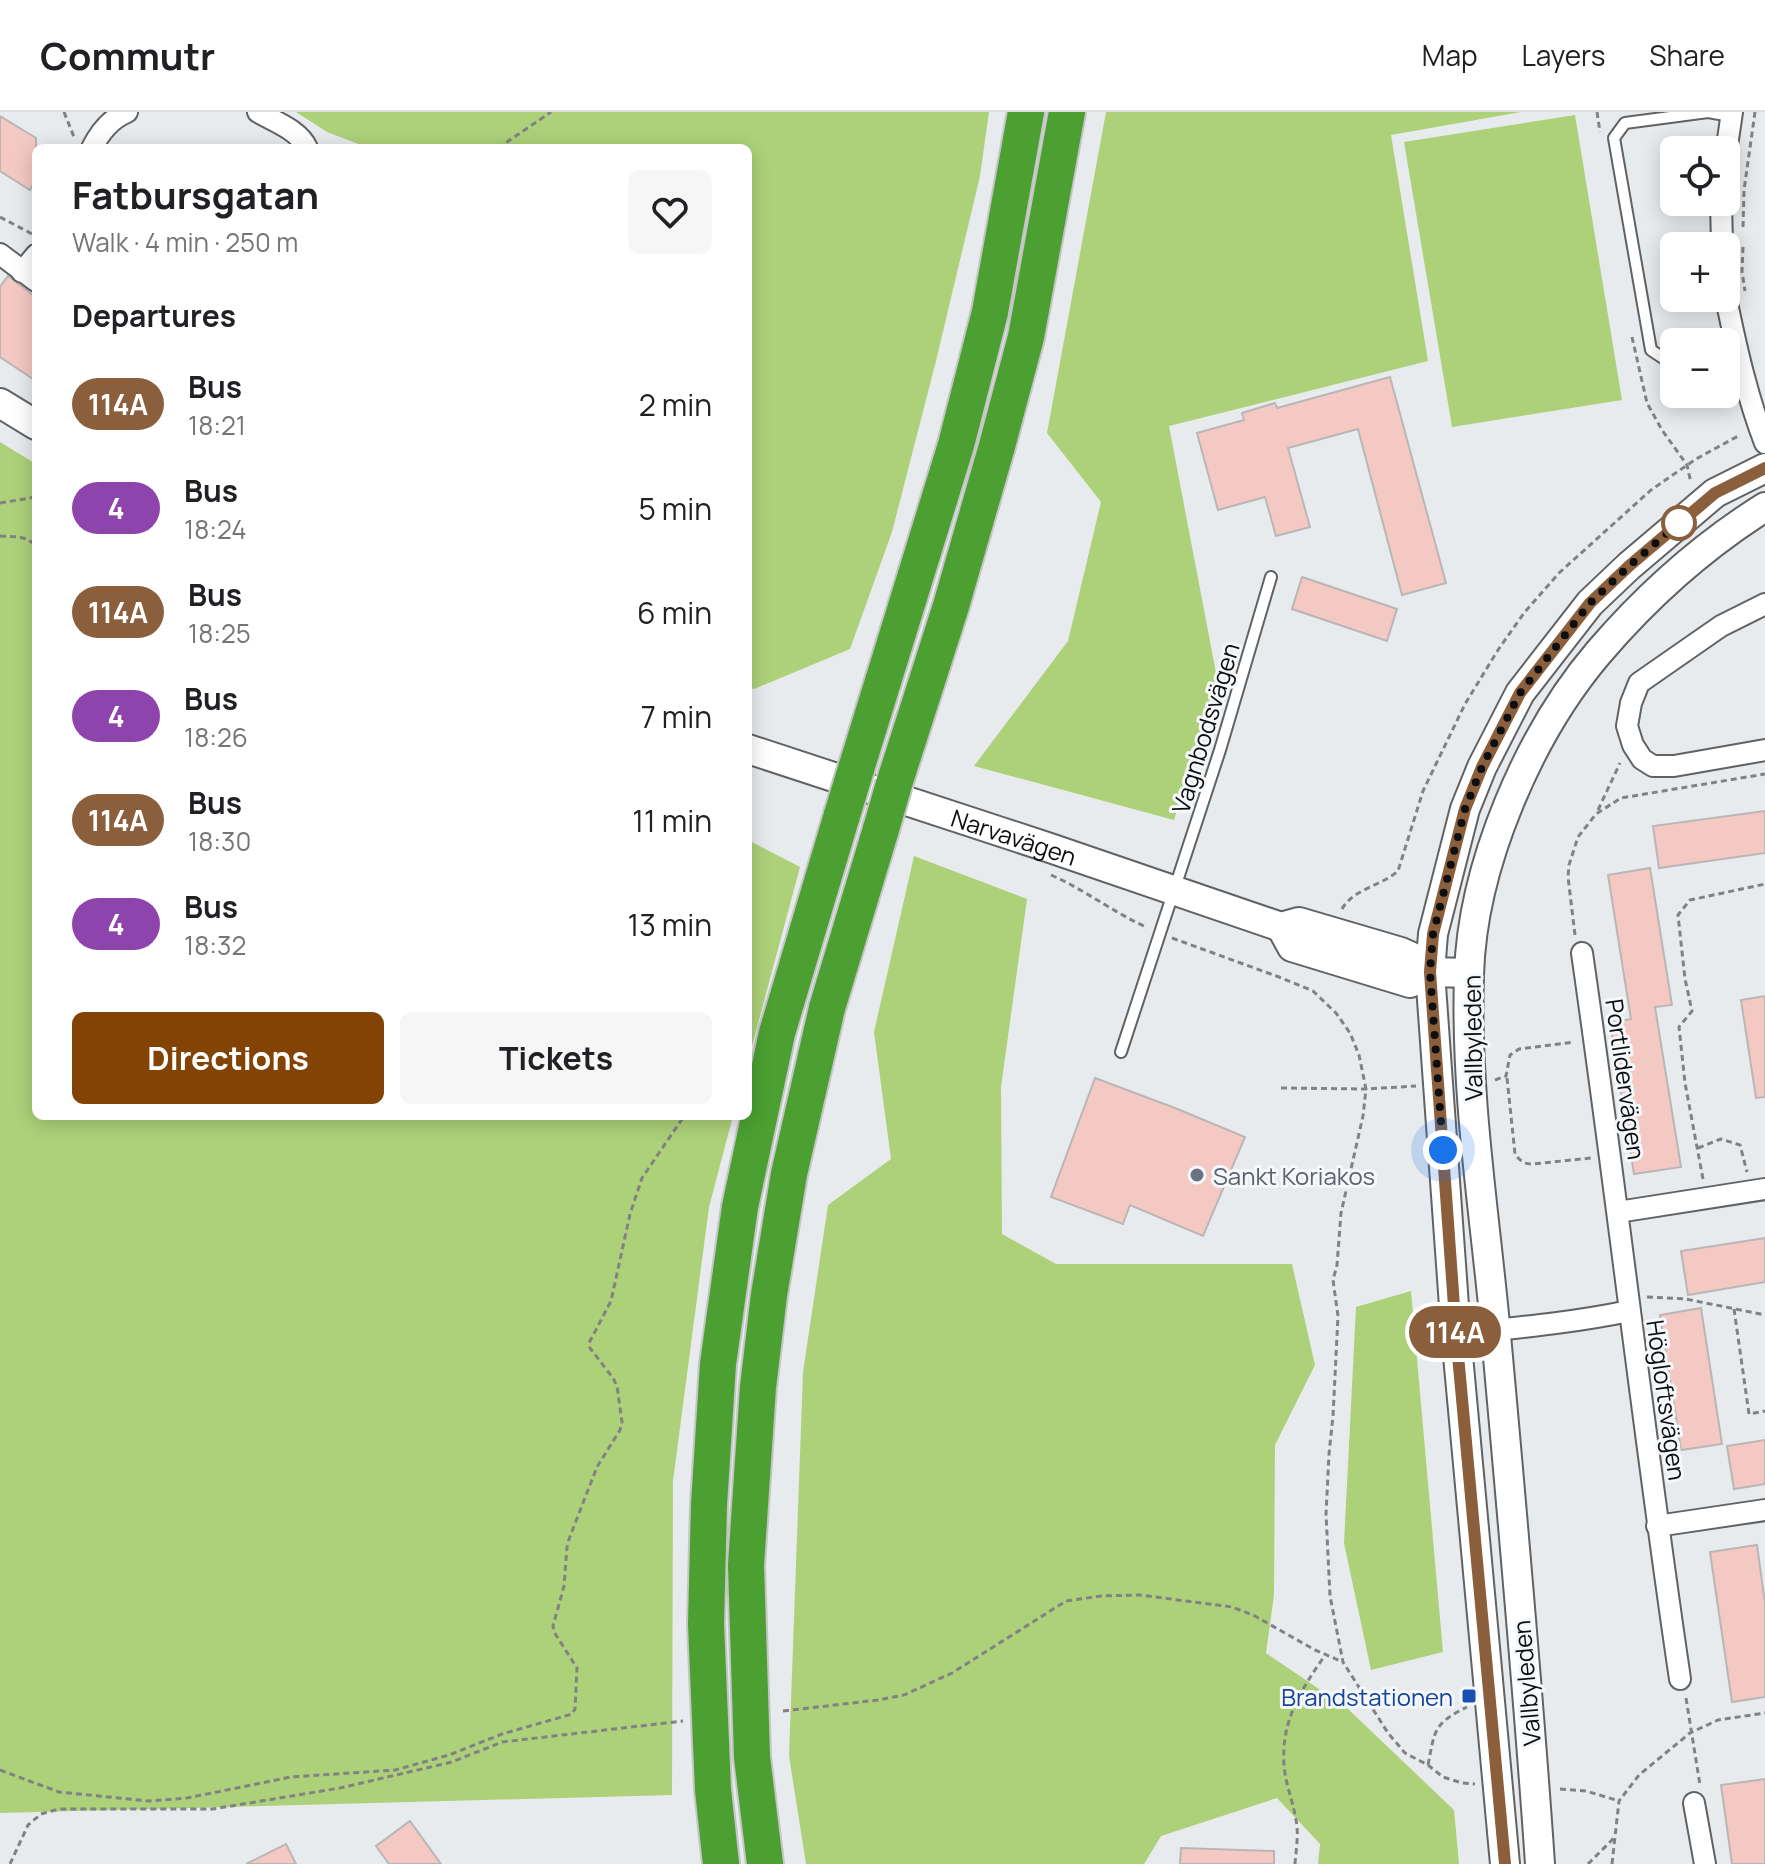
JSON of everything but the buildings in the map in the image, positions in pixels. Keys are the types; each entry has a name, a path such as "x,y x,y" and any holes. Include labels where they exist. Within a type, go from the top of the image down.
{"highway":[{"path":"721,1864 713,1790 706,1624 709,1505 718,1364 740,1207 777,1033 956,445 990,312 1026,112"},
{"path":"765,1864 752,1757 746,1565 758,1387 789,1174 827,1008 951,606 1026,337 1067,112"}],"main road":[{"path":"0,403 32,423"},
{"name":"Vallbyleden","path":"1505,1864 1456,1334 1430,972 1433,934 1465,809 1482,767 1520,693 1590,603 1629,566 1715,493 1765,468"},
{"name":"Vallbyleden","path":"1540,1864 1518,1583 1470,1083 1469,973 1475,918 1489,858 1506,812 1544,731 1558,709 1599,652 1659,590 1717,540 1765,507"},
{"name":"Narvavägen","path":"752,750 1281,927 1299,922 1380,945 1410,956 1430,972"},
{"path":"1380,945 1419,931 1438,912"},
{"name":"Narvavägen","path":"1281,927 1292,947 1410,983 1430,972 1469,973"}],"street":[{"path":"95,144 108,125 127,112"},
{"path":"258,112 297,134 306,144"},
{"path":"1729,136 1732,114"},
{"path":"0,254 29,276"},
{"path":"1740,377 1765,443"},
{"path":"1765,604 1721,626 1639,683 1627,726 1642,759 1653,766 1674,766 1765,750"},
{"name":"Portlidervägen","path":"1582,953 1628,1306"},
{"path":"1618,1212 1758,1190"},
{"name":"Högloftsvägen","path":"1456,1334 1584,1320 1628,1306 1680,1679"},
{"path":"1657,1526 1765,1510"},
{"path":"1694,1803 1705,1864"}],"lane":[{"path":"1660,356 1651,350 1614,138 1625,123 1708,112 1732,114"},
{"name":"Vagnbodsvägen","path":"1121,1052 1220,750 1271,577"}],"path":[{"path":"64,112 77,144"},
{"path":"504,144 551,112"},
{"path":"1743,231 1744,190 1755,112"},
{"path":"0,217 32,234"},
{"path":"1740,266 1747,301"},
{"path":"1687,465 1692,487"},
{"path":"0,503 32,498"},
{"path":"0,536 24,537 32,542"},
{"path":"1582,953 1577,949 1569,865 1578,837 1596,814 1631,740"},
{"path":"1596,814 1621,798 1765,774"},
{"path":"1054,877 1126,918 1313,991 1336,1013 1350,1033 1359,1055 1366,1089 1341,1213 1333,1280 1338,1316 1326,1514 1330,1596 1343,1662 1388,1733 1405,1753 1443,1777 1475,1784"},
{"path":"1706,1198 1685,1083 1679,1027 1692,1011 1678,915 1690,900 1765,884"},
{"path":"1506,1076 1515,1154 1519,1160 1533,1164 1610,1156"},
{"path":"1281,1088 1366,1089"},
{"path":"0,1770 59,1792 149,1801 187,1798 291,1777 395,1770 572,1714 575,1709 577,1668 553,1626 564,1586 569,1539 597,1467 622,1422 617,1386 589,1343 611,1301 630,1214 642,1178 681,1120"},
{"path":"1698,1148 1721,1139 1740,1145 1758,1190"},
{"path":"1628,1306 1646,1297 1686,1299 1765,1315"},
{"path":"1734,1309 1749,1414 1765,1411"},
{"path":"783,1711 904,1695 952,1673 1066,1601 1101,1596 1140,1595 1232,1607 1343,1662"},
{"path":"1295,1864 1296,1820 1284,1763 1286,1732 1295,1702 1326,1654"},
{"path":"1680,1679 1695,1746 1701,1793 1694,1803"},
{"path":"1428,1765 1435,1731 1446,1717 1469,1706"},
{"path":"1612,1864 1619,1801 1639,1775 1690,1733 1718,1720 1765,1713"},
{"path":"10,1864 28,1825 41,1814 59,1809 213,1809 340,1788 452,1762 502,1742 693,1720"},
{"path":"1559,1789 1586,1791 1619,1801"},
{"path":"1588,1864 1615,1837"}],"green space":[{"path":"296,112 989,112 980,176 892,532 850,649 752,688 752,144 358,144 327,132"},
{"path":"1106,112 1521,112 1391,135 1428,361 1169,426 1217,678 1174,820 974,766 1068,641 1101,502 1047,433"},
{"path":"1575,115 1622,400 1452,427 1404,142"},
{"path":"0,442 32,462 32,1120 732,1120 709,1207 673,1481 672,1795 0,1813"},
{"path":"752,842 800,867 752,1046"},
{"path":"914,856 1027,899 1001,1087 1002,1234 1056,1264 1292,1264 1315,1365 1275,1445 1274,1595 1266,1653 1347,1708 1454,1810 1459,1864 1318,1864 1320,1844 1277,1798 1161,1836 1144,1864 806,1864 789,1756 803,1372 828,1205 891,1159 874,1032"},
{"path":"1411,1291 1443,1652 1371,1670 1344,1543 1356,1307"}],"bus line":[{"name":"114A","path":"1505,1864 1456,1334 1430,972 1433,934 1465,809 1482,767 1520,693 1590,603 1629,566 1715,493 1765,468"}],"place":[{"name":"Sankt Koriakos","path":"1197,1175"},
{"name":"Brandstationen","path":"1469,1696"}],"route":[{"path":"1443,1150 1430,972 1433,934 1465,809 1482,767 1520,693 1590,603 1679,523"}]}
